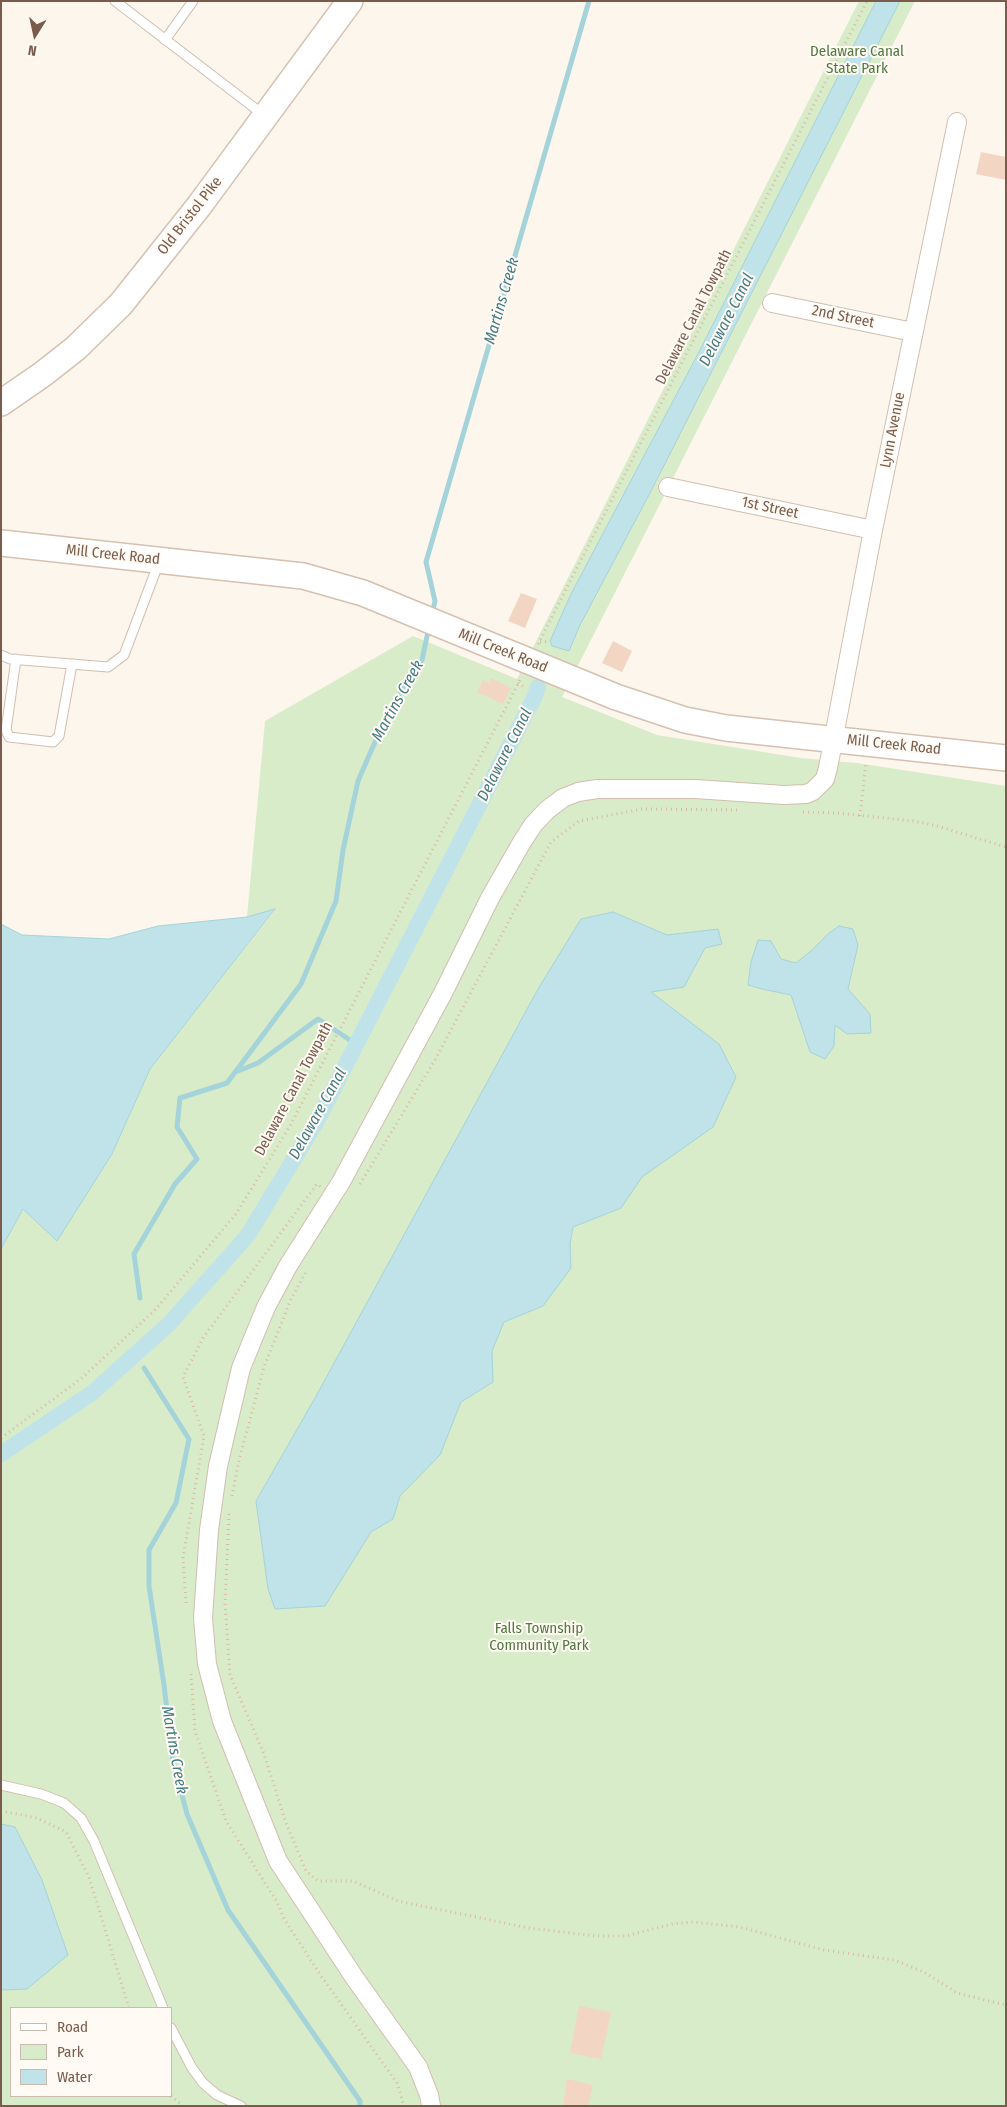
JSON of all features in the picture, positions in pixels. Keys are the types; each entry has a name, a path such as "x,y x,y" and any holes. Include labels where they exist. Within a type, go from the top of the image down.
{"main road":[{"name":"Old Bristol Pike","path":"1,403 76,348 122,304 199,206 350,1"},
{"name":"Mill Creek Road","path":"1,543 303,576 363,593 624,700 662,713 726,728 1006,758"}],"street":[{"name":"Lynn Avenue","path":"431,2106 429,2095 413,2060 354,1977 278,1860 224,1726 207,1664 203,1618 209,1530 218,1466 241,1368 266,1308 288,1266 341,1182 443,993 490,898 522,842 547,810 564,798 578,792 597,789 695,789 784,795 806,794 824,779 828,768 912,332 957,122"},
{"name":"2nd Street","path":"772,303 912,332"},
{"name":"1st Street","path":"668,487 873,530"}],"lane":[{"path":"115,1 265,116"},
{"path":"165,40 192,1"},
{"path":"1,656 108,667 124,655 160,560"},
{"path":"16,659 6,730 9,737 53,742 59,736 72,664"},
{"path":"1,1785 41,1794 64,1803 80,1818 94,1841 163,2007"},
{"path":"172,2030 202,2083 217,2095 241,2106"}],"path":[{"name":"Delaware Canal Towpath","path":"550,641 539,642 867,1"},
{"name":"Delaware Canal Towpath","path":"1,1438 83,1377 154,1311 236,1214 290,1126 334,1037 518,683 524,687"},
{"path":"860,816 868,743"},
{"path":"357,1189 435,1060 551,842 579,821 642,809 746,810"},
{"path":"800,812 914,821 1006,847"},
{"path":"231,1501 239,1460 264,1367 291,1299 309,1267"},
{"path":"230,1509 225,1603 230,1675 264,1754 286,1823 306,1871 318,1881 352,1881 398,1901 529,1928 596,1936 626,1936 672,1924 693,1922 740,1928 824,1950 894,1960 924,1972 956,1993 1006,2004"},
{"path":"1,1811 37,1818 66,1832 89,1877 129,2007"},
{"path":"277,1902 283,1917 319,1973 397,2083 404,2106"},
{"path":"172,2097 183,2106"}],"green space":[{"name":"Falls Township Community Park","path":"859,1 915,1 562,697 657,735 801,758 857,763 1006,786 1006,2106 1,2106 1,1249 23,1209 57,1240 112,1154 150,1069 275,910 247,917 265,721 413,636 517,679"}],"water":[{"path":"876,1 900,1 651,491 580,625 569,651 552,646 550,641 571,594 700,350"},
{"path":"275,909 150,1069 112,1154 57,1241 23,1209 1,1249 1,924 22,935 109,939 158,926 247,917"},
{"path":"613,912 667,935 718,929 722,944 705,948 684,987 651,992 719,1044 736,1077 713,1127 642,1177 621,1208 573,1227 570,1244 571,1268 543,1306 504,1322 492,1351 493,1382 461,1402 440,1455 400,1496 393,1519 371,1532 325,1606 275,1609 268,1589 256,1501 315,1398 538,989 581,919"},
{"path":"839,926 853,929 858,945 848,989 870,1014 871,1033 847,1034 835,1025 834,1046 825,1059 810,1052 791,995 748,985 751,962 758,940 771,941 781,959 796,963"},
{"path":"1,1824 15,1827 42,1880 68,1955 27,1989 3,1990 1,1988"}],"building":[{"path":"981,152 1006,157 1006,180 976,174"},
{"path":"521,593 537,599 525,628 508,621"},
{"path":"613,641 632,651 622,672 602,663"},
{"path":"491,678 511,688 503,704 477,692 483,680 489,683"},
{"path":"579,2006 611,2012 601,2059 570,2053"},
{"path":"567,2079 593,2085 588,2106 563,2106"}],"waterway":[{"name":"Martins Creek","path":"432,614 435,601 426,562 589,1"},
{"name":"Martins Creek","path":"140,1298 134,1254 175,1184 197,1159 177,1127 180,1098 227,1083 301,984 336,901 343,850 358,781 388,712 422,660 429,627"},
{"name":"Delaware Canal","path":"1,1454 92,1393 169,1324 248,1235 317,1121 538,687"},
{"path":"238,1071 258,1063 318,1019 356,1044"},
{"name":"Martins Creek","path":"144,1368 189,1439 176,1503 149,1550 149,1586 173,1761 187,1814 228,1910 360,2101 360,2106"}],"park label":[{"name":"Delaware Canal State Park","path":"857,60"}]}
